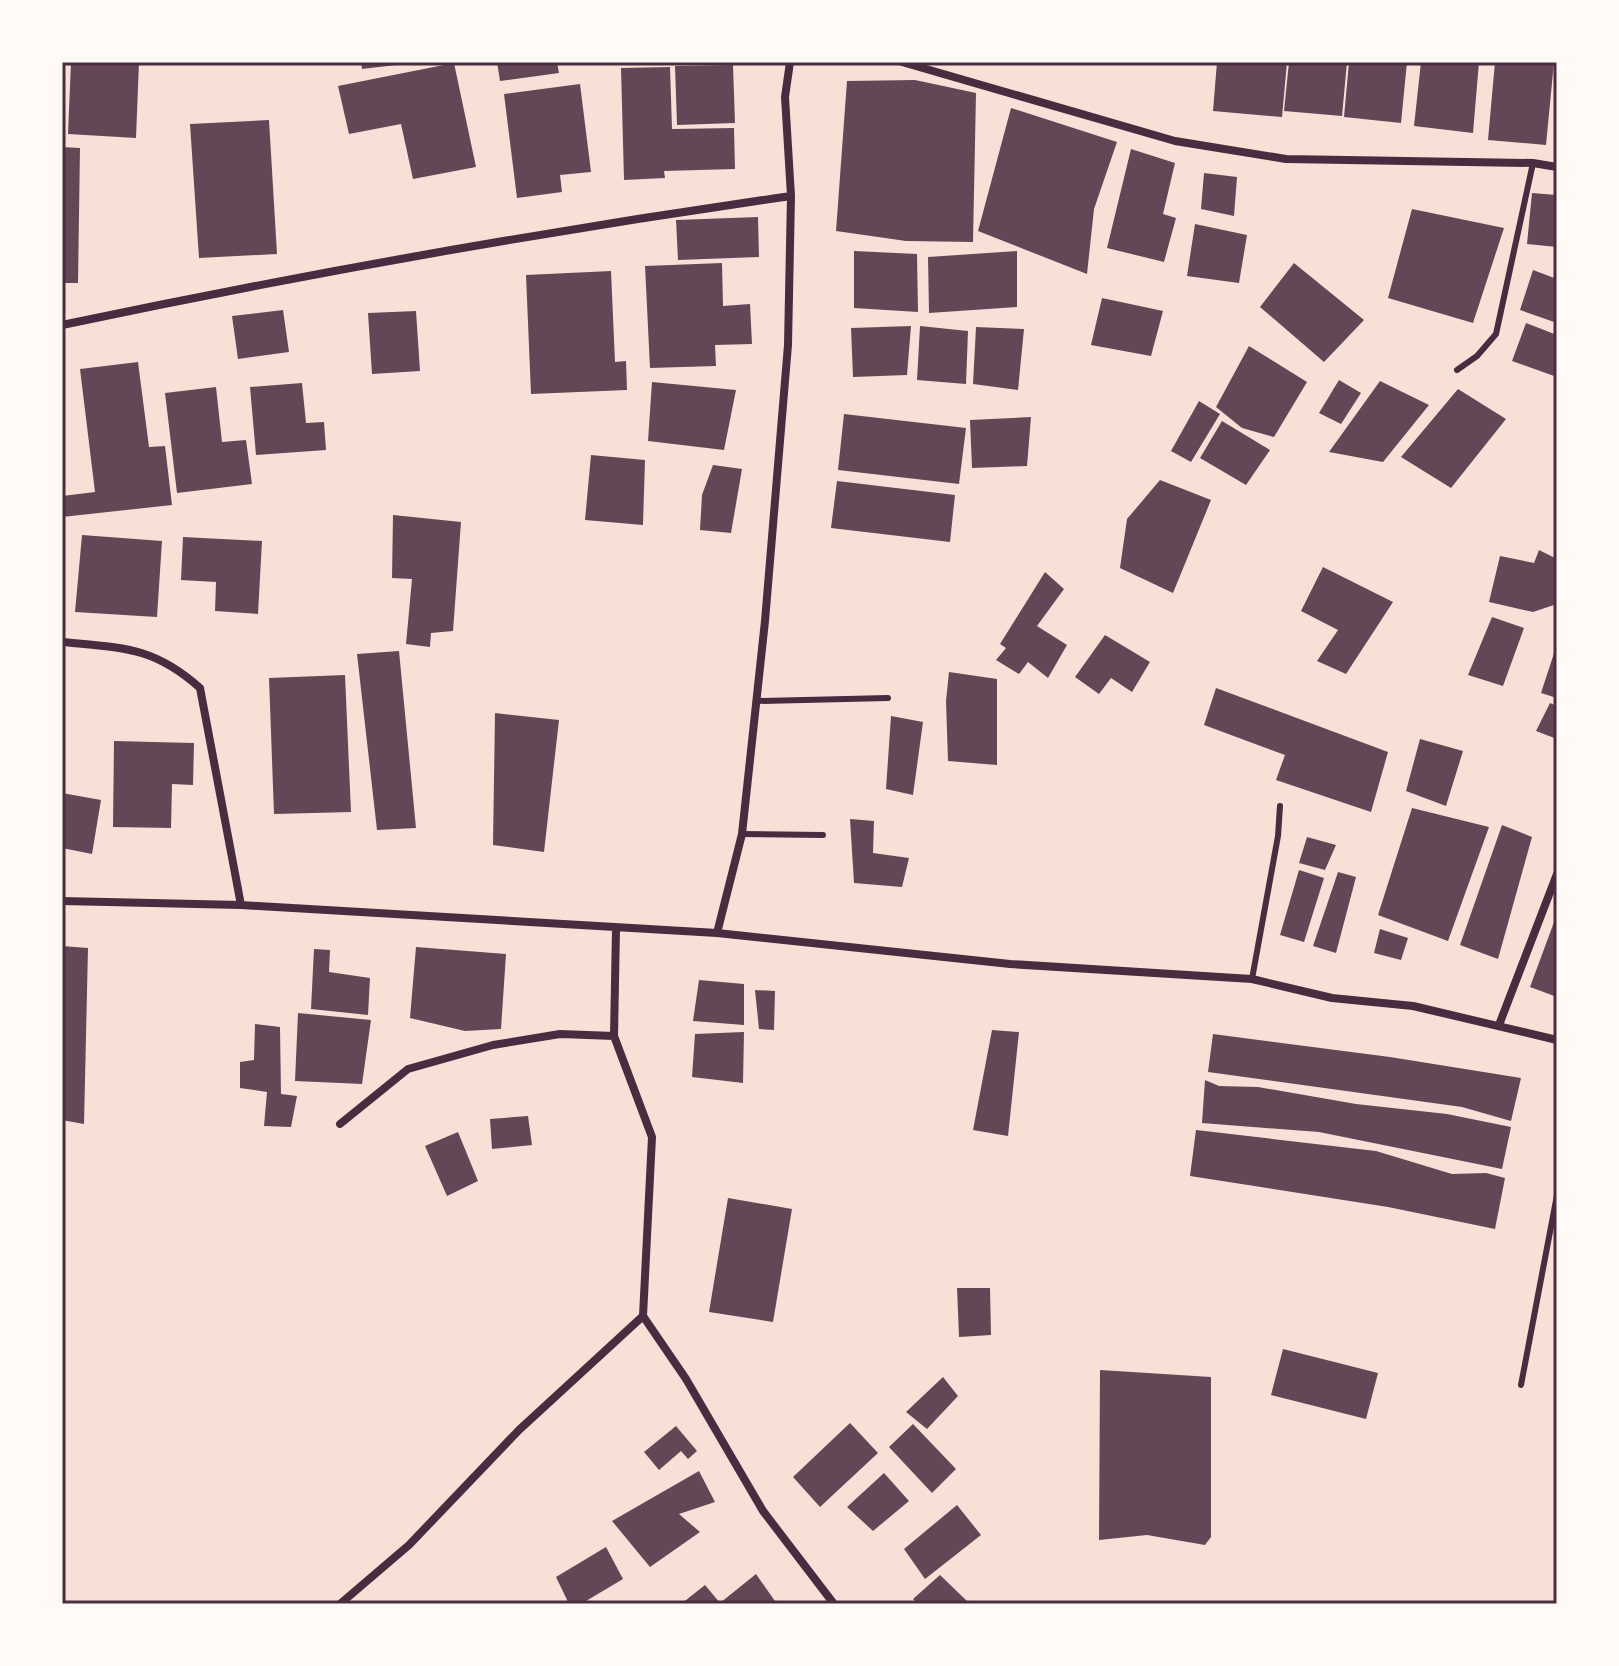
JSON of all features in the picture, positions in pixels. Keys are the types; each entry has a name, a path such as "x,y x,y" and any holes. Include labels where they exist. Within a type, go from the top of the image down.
{"street":[{"path":"717,933 742,834 757,701 788,345 791,196 785,97 790,62"},
{"path":"902,62 1175,141 1217,148 1286,159 1533,163 1557,167"},
{"path":"62,325 320,271 615,221 791,196"},
{"path":"62,642 141,650 176,667 200,688 241,905"},
{"path":"1499,1025 1557,874"},
{"path":"62,901 241,905 717,933 1010,964 1252,979 1332,998 1413,1006 1557,1040"},
{"path":"616,929 614,1036 652,1137 643,1316 686,1379 763,1511 834,1604"},
{"path":"340,1124 408,1069 493,1045 560,1034 614,1036"},
{"path":"340,1604 409,1545 519,1430 643,1316"}],"lane":[{"path":"1457,370 1477,356 1496,334 1533,163"},
{"path":"757,701 888,698"},
{"path":"1252,979 1278,836 1280,806"},
{"path":"742,834 823,835"},
{"path":"1521,1385 1557,1195"}],"building":[{"path":"71,62 139,62 136,138 68,134"},
{"path":"361,62 405,62 405,64 362,69"},
{"path":"497,62 557,62 559,73 500,81"},
{"path":"1217,62 1287,62 1282,117 1213,111"},
{"path":"1289,62 1347,62 1342,116 1284,111"},
{"path":"1349,62 1407,62 1401,123 1344,117"},
{"path":"1421,62 1479,62 1473,133 1414,126"},
{"path":"1495,62 1554,62 1546,145 1488,140"},
{"path":"454,63 476,167 413,179 401,124 349,134 338,86"},
{"path":"733,65 735,123 677,125 675,66"},
{"path":"670,67 672,129 734,128 735,169 664,171 665,178 624,180 621,68"},
{"path":"915,80 976,93 973,242 906,241 836,231 847,81"},
{"path":"580,84 591,172 560,175 562,192 517,198 504,94"},
{"path":"1011,108 1117,142 1094,209 1087,274 978,231"},
{"path":"269,120 277,254 199,258 190,124"},
{"path":"62,147 80,148 78,283 62,283"},
{"path":"1131,149 1175,163 1163,214 1176,218 1164,262 1107,248"},
{"path":"1204,173 1237,177 1234,216 1201,209"},
{"path":"1532,193 1557,195 1557,247 1527,244"},
{"path":"1412,209 1504,228 1473,323 1388,298"},
{"path":"758,217 759,257 678,260 676,220"},
{"path":"1195,224 1247,235 1239,283 1187,276"},
{"path":"854,251 917,254 918,312 854,308"},
{"path":"1017,251 1017,307 929,313 928,257"},
{"path":"722,263 723,306 750,304 752,344 715,345 716,366 650,368 645,266"},
{"path":"1294,263 1364,320 1324,362 1260,307"},
{"path":"1533,270 1557,279 1557,323 1520,310"},
{"path":"611,271 615,362 626,361 627,390 531,394 526,275"},
{"path":"1102,298 1163,311 1151,356 1091,345"},
{"path":"283,310 289,352 238,359 232,316"},
{"path":"416,311 420,371 372,374 368,313"},
{"path":"1526,323 1557,335 1557,377 1512,361"},
{"path":"911,326 907,375 853,377 851,328"},
{"path":"920,326 968,331 966,384 917,380"},
{"path":"976,327 1024,329 1018,390 973,384"},
{"path":"1249,346 1307,382 1274,437 1242,428 1216,407"},
{"path":"138,362 149,447 165,446 172,505 62,517 62,496 95,492 80,369"},
{"path":"1339,380 1361,393 1341,424 1319,413"},
{"path":"1380,381 1429,405 1383,462 1329,452"},
{"path":"652,382 736,390 724,450 648,441"},
{"path":"302,383 306,423 324,422 326,450 256,455 250,387"},
{"path":"216,387 222,442 246,440 252,484 177,493 165,393"},
{"path":"1458,389 1506,419 1451,488 1401,457"},
{"path":"1199,401 1220,414 1191,462 1171,451"},
{"path":"844,414 966,428 959,484 838,470"},
{"path":"1031,417 1027,466 972,468 970,420"},
{"path":"1222,421 1270,450 1246,485 1200,458"},
{"path":"591,455 645,460 643,525 585,520"},
{"path":"713,465 742,469 731,533 700,530 702,495"},
{"path":"1160,480 1211,500 1173,593 1120,568 1127,519"},
{"path":"837,481 955,495 950,542 831,528"},
{"path":"393,515 461,522 453,631 431,633 430,647 406,644 412,579 392,578"},
{"path":"82,535 162,541 157,617 75,612"},
{"path":"183,537 262,541 258,614 215,611 216,582 181,580"},
{"path":"1539,550 1557,559 1557,604 1533,612 1489,602 1500,556 1534,563"},
{"path":"1323,567 1393,602 1346,674 1317,661 1338,630 1301,611"},
{"path":"1045,572 1064,589 1037,626 1067,645 1048,678 1028,662 1019,674 996,660 1006,648 1000,644"},
{"path":"1492,617 1524,628 1503,686 1468,675"},
{"path":"1105,635 1150,662 1132,692 1111,678 1099,694 1075,677"},
{"path":"1557,644 1557,698 1541,693"},
{"path":"399,651 416,828 377,830 357,654"},
{"path":"949,672 997,679 997,765 948,761 946,701"},
{"path":"345,675 351,812 274,814 269,678"},
{"path":"1216,688 1388,752 1371,812 1276,780 1285,755 1204,725"},
{"path":"1550,703 1557,706 1557,739 1536,731"},
{"path":"495,713 559,720 544,852 493,845"},
{"path":"891,716 923,722 913,795 886,789"},
{"path":"1420,739 1463,751 1446,806 1406,791"},
{"path":"114,741 194,743 193,785 172,784 171,828 113,827"},
{"path":"62,793 101,800 92,854 62,848"},
{"path":"1412,808 1489,827 1448,941 1378,915"},
{"path":"850,819 874,821 873,853 909,858 902,887 854,883"},
{"path":"1502,825 1532,837 1498,959 1460,945"},
{"path":"1307,837 1336,845 1325,870 1299,863"},
{"path":"1299,870 1324,878 1304,942 1280,935"},
{"path":"1338,872 1356,877 1336,953 1313,946"},
{"path":"1557,914 1557,997 1530,987"},
{"path":"1380,929 1408,938 1401,960 1374,953"},
{"path":"62,946 88,948 84,1124 62,1120"},
{"path":"416,947 506,954 501,1029 465,1031 410,1018"},
{"path":"314,949 330,950 329,972 370,978 368,1015 311,1009"},
{"path":"699,980 744,984 744,1025 693,1021"},
{"path":"755,990 775,991 774,1030 759,1029"},
{"path":"298,1013 371,1020 362,1084 295,1081"},
{"path":"255,1024 280,1027 281,1094 297,1096 291,1127 264,1126 267,1092 240,1088 240,1062 254,1060"},
{"path":"992,1030 1019,1032 1008,1136 973,1130"},
{"path":"744,1032 743,1083 692,1077 695,1034"},
{"path":"1213,1034 1521,1078 1511,1121 1462,1107 1208,1072"},
{"path":"1205,1080 1219,1086 1258,1087 1356,1104 1447,1114 1511,1127 1502,1169 1319,1132 1202,1123"},
{"path":"528,1116 532,1145 492,1149 490,1119"},
{"path":"1196,1130 1376,1151 1452,1174 1486,1173 1505,1178 1495,1229 1388,1207 1190,1176"},
{"path":"458,1132 478,1181 447,1196 425,1146"},
{"path":"728,1198 792,1209 773,1322 709,1312"},
{"path":"957,1288 990,1288 991,1335 959,1337"},
{"path":"1283,1349 1378,1373 1366,1419 1271,1395"},
{"path":"1100,1370 1211,1377 1211,1537 1205,1545 1147,1535 1099,1540"},
{"path":"943,1377 958,1396 927,1429 906,1412"},
{"path":"850,1423 878,1453 820,1507 793,1477"},
{"path":"913,1424 956,1469 932,1493 889,1447"},
{"path":"676,1426 697,1451 688,1459 681,1451 659,1470 644,1452"},
{"path":"699,1471 715,1502 679,1514 700,1532 650,1567 612,1521"},
{"path":"884,1473 909,1501 873,1531 847,1507"},
{"path":"957,1505 981,1535 925,1579 904,1549"},
{"path":"606,1547 623,1579 581,1604 569,1604 556,1577"},
{"path":"756,1574 777,1604 681,1604 705,1585 720,1603"},
{"path":"940,1575 968,1602 966,1604 918,1604 913,1599"}]}
